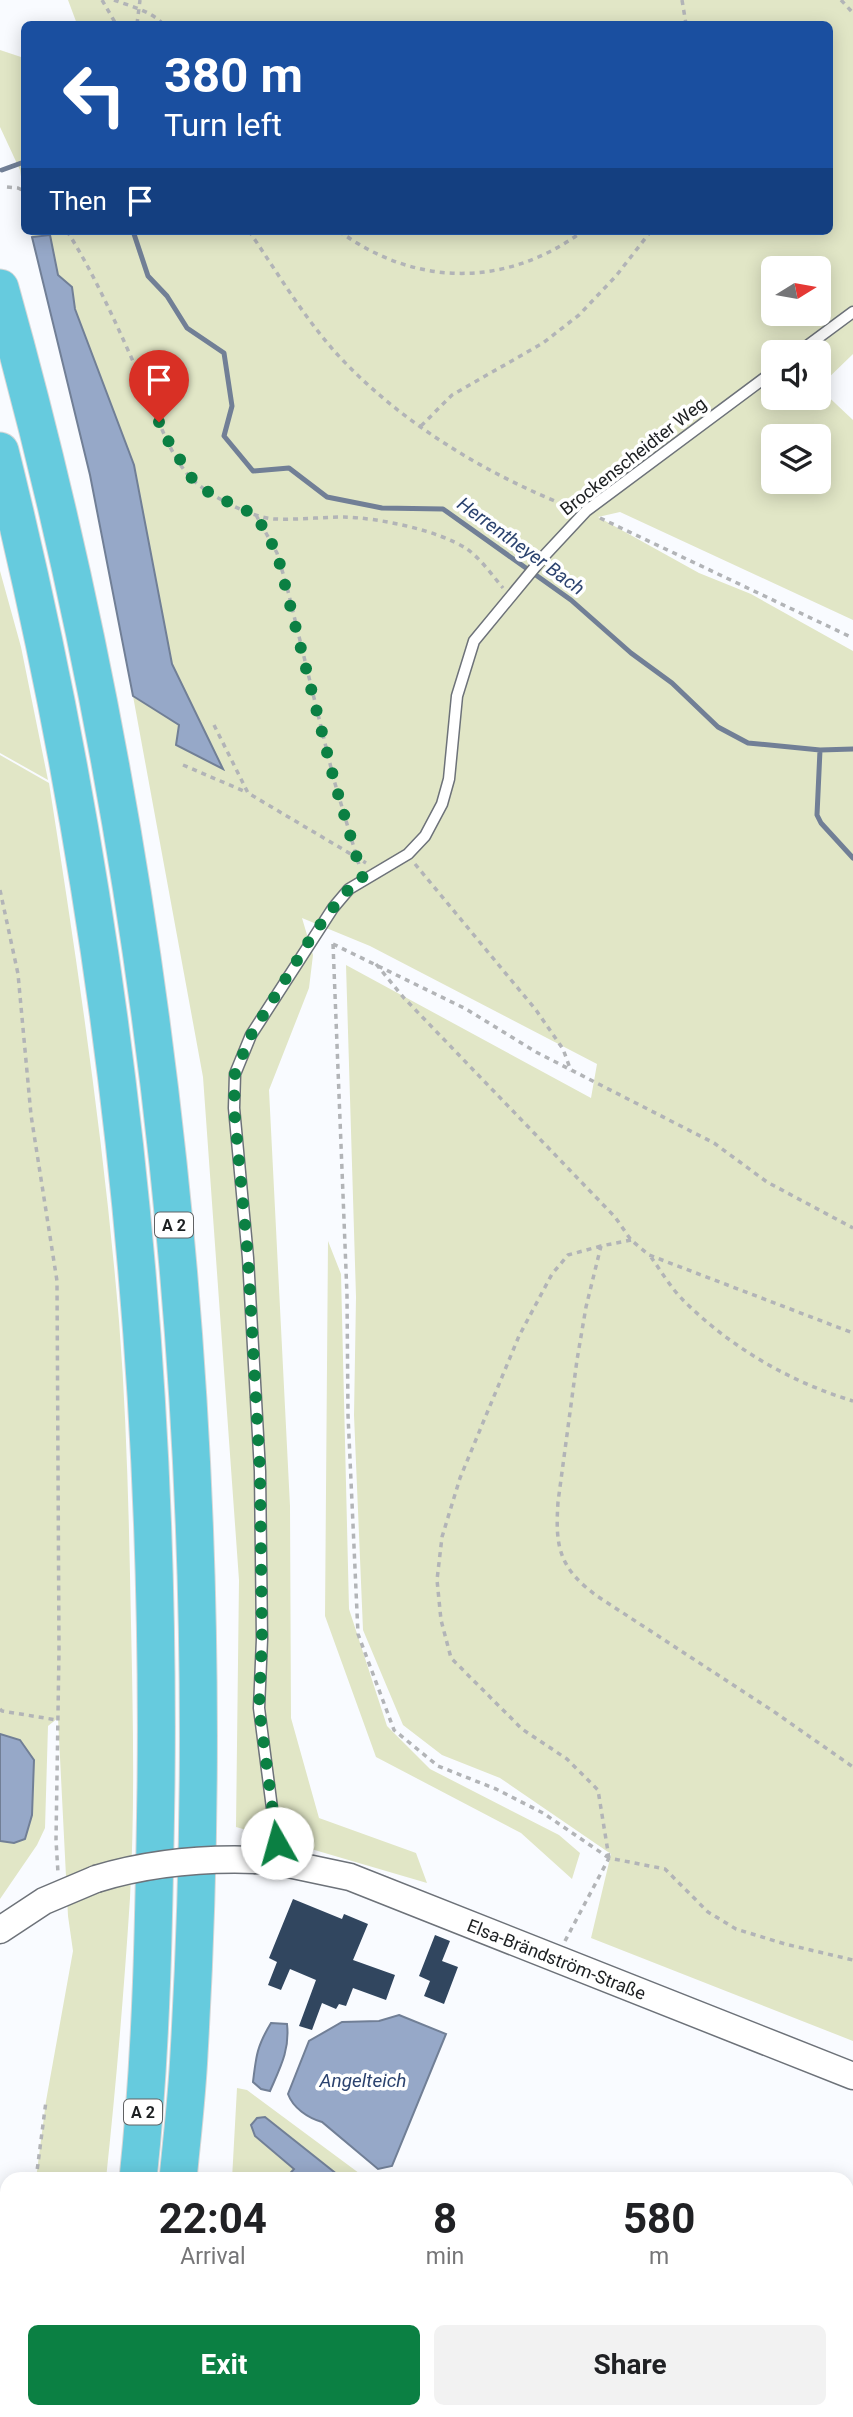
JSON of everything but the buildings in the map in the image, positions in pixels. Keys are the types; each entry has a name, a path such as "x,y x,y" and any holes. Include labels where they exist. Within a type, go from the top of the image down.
{"highway":[{"name":"A 2","path":"0,288 52,483 90,655 138,928 169,1168 186,1353 197,1572 196,1908 189,2058 179,2172"},
{"name":"A 2","path":"0,451 45,642 77,810 115,1052 142,1322 156,1583 156,1707 154,1900 138,2172"}],"street":[{"name":"Elsa-Brändström-Straße","path":"0,1930 30,1909 68,1889 146,1866 186,1860 268,1861 350,1877 853,2076"}],"lane":[{"path":"815,340 853,312"},
{"name":"Brockenscheidter Weg","path":"268,1861 259,1708 262,1639 260,1471 235,1073 251,1035 314,933 333,908 349,889 408,854 425,836 442,804 449,779 457,696 474,641 545,555 586,511 761,381"}],"path":[{"path":"102,0 114,21"},
{"path":"114,0 139,9 158,21"},
{"path":"137,21 140,0"},
{"path":"682,0 686,21"},
{"path":"841,0 853,13"},
{"path":"7,187 21,190"},
{"path":"69,235 101,292 167,439 193,480 211,494 256,515 272,519 343,517 387,522 453,542 468,550 510,598"},
{"path":"252,235 335,352 421,426 504,477 568,507 586,511 853,638"},
{"path":"344,235 355,243 404,266 458,275 485,272 542,256 576,235"},
{"path":"421,426 452,395 543,343 579,315 616,276 648,235"},
{"path":"256,515 277,553 287,587 328,757 363,879"},
{"path":"214,725 248,793"},
{"path":"183,765 248,793 377,871"},
{"path":"408,854 536,1010 563,1049 571,1071"},
{"path":"0,890 18,974 31,1115 57,1281 57,1870 68,1889"},
{"path":"314,933 466,1009 571,1071 715,1143 767,1182 853,1228"},
{"path":"333,944 358,1634 394,1730 438,1766 496,1789 543,1813 609,1858 665,1869 708,1912 736,1929 853,1960"},
{"path":"376,964 442,1038 615,1217 631,1240 649,1255 682,1300 747,1352 820,1391 853,1401"},
{"path":"556,1959 609,1858 598,1790 568,1759 522,1729 451,1658 441,1620 437,1580 442,1536 460,1478 519,1336 552,1274 568,1255 631,1240"},
{"path":"601,1246 586,1307 577,1360 558,1502 557,1527 567,1569 597,1596 773,1711 853,1767"},
{"path":"649,1255 853,1332"},
{"path":"0,1709 57,1720"},
{"path":"37,2172 46,2101"}],"green space":[{"path":"68,0 853,0 853,354 831,375 831,340 761,340 761,410 831,410 831,399 853,420 853,620 620,512 598,517 699,573 751,594 853,651 853,2041 591,1938 611,1854 500,1778 442,1755 403,1725 363,1630 354,1415 356,1297 346,965 591,1098 597,1064 370,946 302,918 313,955 309,988 269,1090 290,1506 291,1718 319,1818 416,1853 427,1883 236,1827 239,1580 203,1077 133,696 179,725 223,768 172,664 134,465 75,308 72,287 58,275 50,235 833,235 833,21 76,21"},
{"path":"0,50 21,57 21,177 0,127"},
{"path":"0,571 21,647 48,780 0,753"},
{"path":"0,755 49,783 98,1119 119,1321 128,1510 133,1830 125,1968 107,2172 37,2172 46,2101 73,1951 68,1916 58,1718 48,1726 45,1828 37,1845 0,1899"},
{"path":"328,1241 341,1274 349,1609 387,1726 430,1769 559,1835 580,1853 572,1879 521,1833 376,1757 325,1616"},
{"path":"237,2088 247,2090 358,2172 232,2172"}],"water":[{"path":"50,235 58,275 72,287 75,309 134,465 172,664 223,769 176,745 179,725 133,696 90,475 32,237"},
{"path":"0,1734 20,1740 34,1760 32,1815 25,1839 14,1843 0,1841"},
{"name":"Angelteich","path":"399,2015 446,2034 392,2166 378,2169 322,2122 302,2112 293,2104 288,2094 309,2041 342,2022 379,2021"},
{"path":"271,2023 287,2024 288,2033 283,2059 270,2091 261,2089 253,2082 258,2051"},
{"path":"265,2117 334,2172 291,2172 294,2169 255,2136 251,2125 257,2118"}],"waterway":[{"name":"Herrentheyer Bach","path":"2,170 21,163"},
{"name":"Herrentheyer Bach","path":"134,235 148,276 167,296 187,328 224,353 232,406 224,436 253,471 289,468 327,497 382,508 443,509 571,600 631,653 672,683 718,727 748,743 820,750 853,749"},
{"path":"820,750 817,815 853,858"}],"route":[{"path":"159,422 193,480 211,494 256,515 277,553 334,780 363,879 349,889 314,933 251,1035 235,1073 234,1108 248,1258 260,1471 262,1639 259,1708 277,1843"}]}
